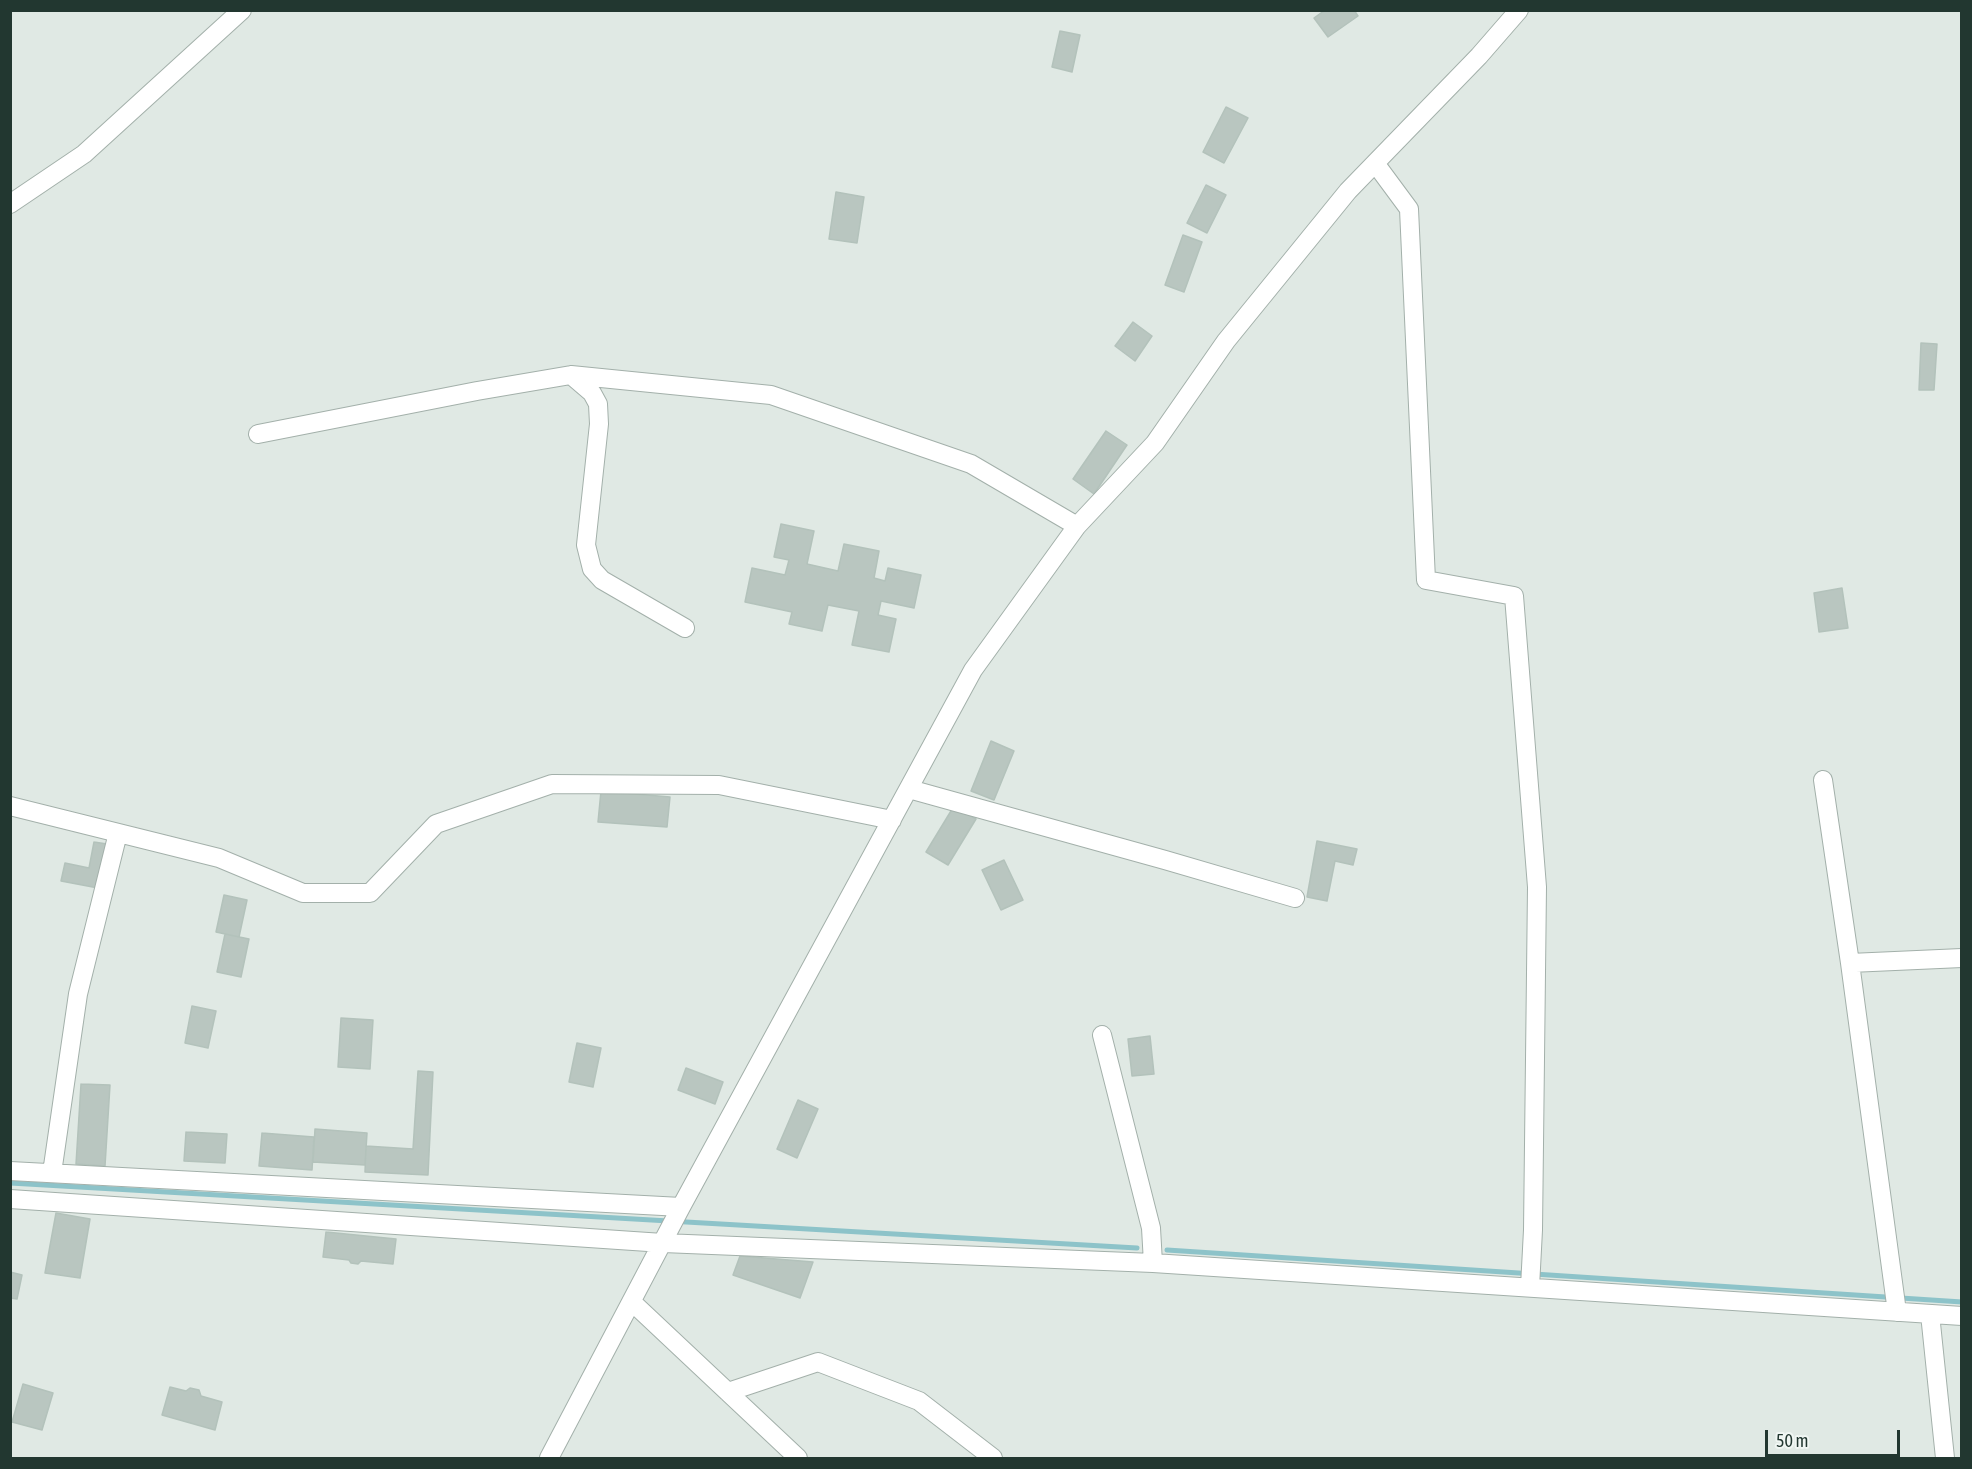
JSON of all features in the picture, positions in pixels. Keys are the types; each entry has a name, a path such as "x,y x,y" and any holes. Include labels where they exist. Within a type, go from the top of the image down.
{"street":[{"path":"10,204 84,154 242,10"},
{"path":"549,1458 681,1207 973,670 1077,526 1155,443 1226,341 1348,191 1479,56 1519,10"},
{"path":"1375,163 1409,208 1426,580 1514,596 1538,887 1533,1230 1530,1278"},
{"path":"258,434 571,375 771,395 971,464 1077,526"},
{"path":"571,375 592,393 598,404 599,424 586,545 592,569 602,580 685,628"},
{"path":"1823,780 1896,1302"},
{"path":"10,806 219,858 303,893 370,893 436,824 552,784 719,785 892,820"},
{"path":"909,789 1295,898"},
{"path":"52,1173 78,994 118,833"},
{"path":"1850,963 1962,958"},
{"path":"1102,1035 1150,1228 1152,1263"},
{"path":"10,1171 681,1207"},
{"path":"10,1199 666,1238 1152,1263 1530,1278 1896,1302 1930,1314 1962,1316"},
{"path":"632,1302 798,1458"},
{"path":"1930,1314 1945,1458"},
{"path":"728,1392 819,1362 919,1401 993,1458"}],"building":[{"path":"1325,10 1354,10 1358,16 1328,37 1314,18"},
{"path":"1060,31 1080,35 1072,72 1052,67"},
{"path":"1226,107 1248,118 1224,163 1203,152"},
{"path":"1206,185 1226,195 1207,233 1187,223"},
{"path":"836,192 864,197 857,243 829,239"},
{"path":"1183,235 1202,242 1184,292 1165,285"},
{"path":"1133,322 1152,336 1135,361 1115,346"},
{"path":"1921,343 1937,344 1934,390 1919,390"},
{"path":"1106,431 1127,445 1094,494 1073,479"},
{"path":"781,524 814,531 807,564 838,571 844,544 879,551 874,578 885,581 888,568 921,575 914,608 881,601 878,615 896,619 889,652 852,645 859,611 828,605 822,631 789,624 792,612 745,602 752,568 785,575 789,560 774,557"},
{"path":"1842,588 1848,628 1819,632 1814,593"},
{"path":"991,741 1014,751 994,800 971,791"},
{"path":"601,791 670,797 667,827 598,822"},
{"path":"954,806 976,819 948,865 926,852"},
{"path":"1317,841 1357,849 1353,865 1335,861 1327,901 1307,897"},
{"path":"94,842 107,844 98,888 61,881 65,863 89,868"},
{"path":"1004,860 1023,900 1001,910 982,870"},
{"path":"224,895 247,900 239,937 216,932"},
{"path":"225,934 249,939 241,977 217,972"},
{"path":"192,1006 216,1011 208,1048 185,1043"},
{"path":"341,1018 373,1020 370,1069 338,1067"},
{"path":"1150,1036 1154,1074 1132,1076 1128,1039"},
{"path":"577,1043 601,1048 593,1087 569,1082"},
{"path":"686,1068 723,1082 715,1104 678,1090"},
{"path":"418,1071 433,1072 428,1175 365,1172 366,1146 413,1149"},
{"path":"81,1084 110,1085 105,1166 76,1164"},
{"path":"798,1100 818,1109 797,1158 777,1149"},
{"path":"315,1129 367,1133 365,1165 313,1162"},
{"path":"186,1132 227,1134 225,1163 184,1161"},
{"path":"262,1133 314,1137 312,1170 259,1166"},
{"path":"56,1213 90,1219 80,1278 45,1273"},
{"path":"326,1232 396,1239 393,1264 361,1261 358,1264 351,1263 349,1260 323,1257"},
{"path":"740,1256 813,1262 800,1298 733,1275"},
{"path":"10,1272 22,1275 17,1299 10,1298"},
{"path":"23,1384 53,1393 42,1430 12,1422"},
{"path":"170,1387 186,1391 190,1388 199,1390 201,1396 222,1402 215,1430 162,1415"}],"waterway":[{"path":"10,1183 1137,1248"},
{"path":"1167,1250 1962,1302"}]}
